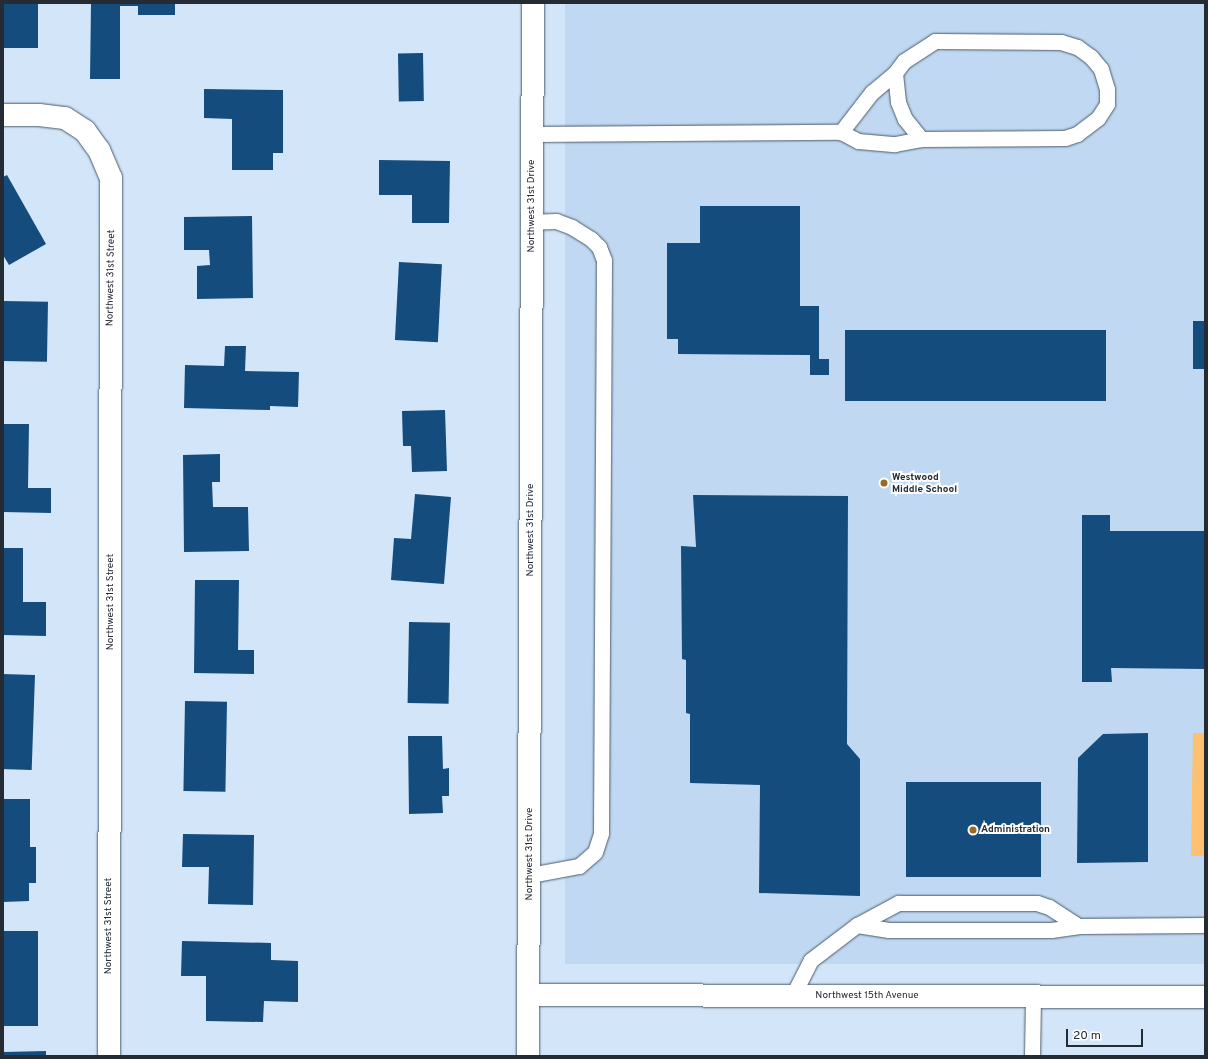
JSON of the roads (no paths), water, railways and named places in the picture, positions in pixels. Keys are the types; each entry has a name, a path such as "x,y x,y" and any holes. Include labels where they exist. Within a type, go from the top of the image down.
{"street":[{"name":"Northwest 31st Drive","path":"528,1056 530,995 533,3"},
{"name":"Northwest 31st Street","path":"3,115 39,115 65,118 85,131 99,150 111,178 109,1056"},
{"name":"Northwest 15th Avenue","path":"530,995 1205,997"}],"lane":[{"path":"532,134 841,132 858,141 895,144 921,139 1065,138 1077,134 1090,126 1107,104 1107,89 1101,69 1091,57 1077,47 1061,42 936,41 904,60 895,73 872,92 841,132"},
{"path":"895,73 898,102 905,119 921,139"},
{"path":"530,875 579,866 595,852 601,833 604,276 604,260 599,247 591,239 572,227 556,221 532,222"},
{"path":"793,995 811,960 857,925 898,903 1037,903 1049,907 1078,926"},
{"path":"857,925 889,930 1051,930 1078,926 1205,925"},
{"path":"1032,1056 1033,996"}],"place":[{"name":"Westwood Middle School","path":"884,483"},
{"name":"Administration","path":"973,830"}]}
